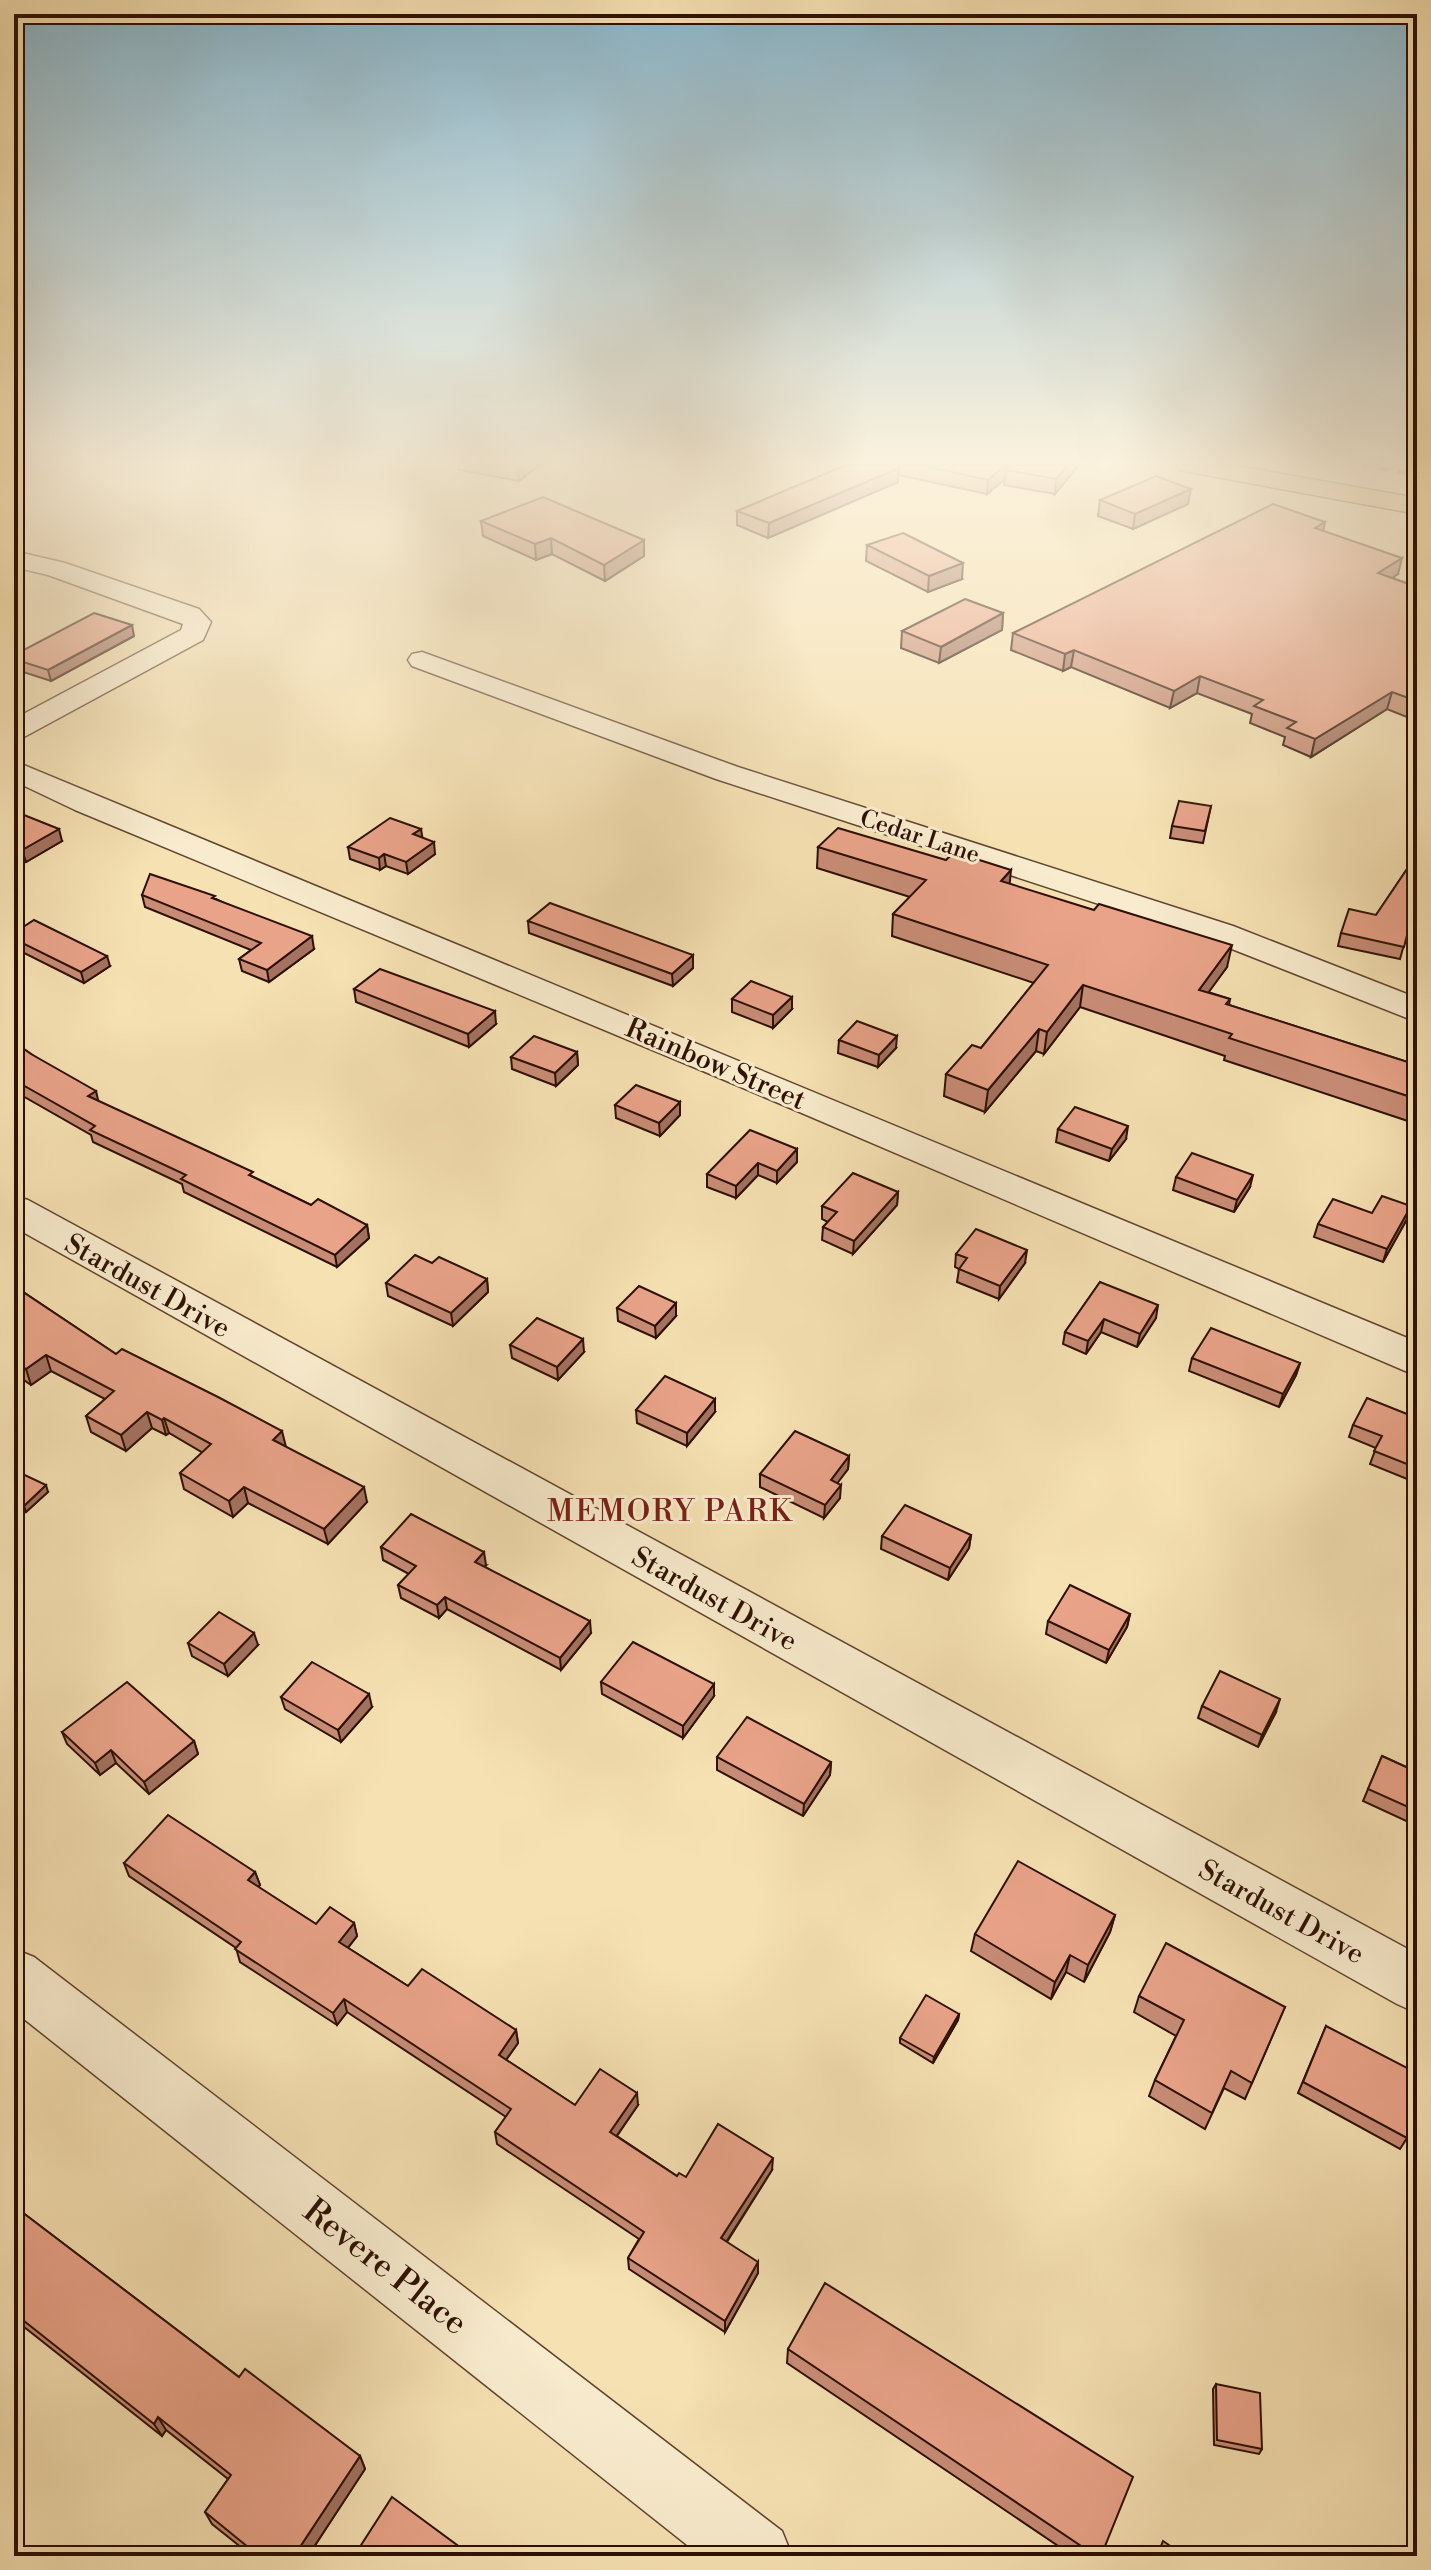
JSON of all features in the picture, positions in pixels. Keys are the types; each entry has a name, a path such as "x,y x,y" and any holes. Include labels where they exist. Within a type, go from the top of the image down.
{"street":[{"path":"14,731 193,634 197,622 189,615 102,585"},
{"name":"Cedar Lane","path":"422,660 727,773 1167,914 1417,1011"},
{"name":"Rainbow Street","path":"14,770 86,803 714,1062 1417,1360"},
{"name":"Stardust Drive","path":"14,1209 1417,1985"},
{"name":"Revere Place","path":"14,1976 757,2556"}],"building":[{"path":"1110,585 1411,585 1417,587 1417,701 1392,692 1315,739 1287,728 1296,722 1254,706 1263,700 1200,676 1174,691 1074,650 1065,654 1013,633"},
{"path":"965,599 1003,613 941,647 902,631"},
{"path":"94,613 132,625 48,670 14,659 14,655"},
{"path":"1179,801 1211,806 1205,831 1172,826"},
{"path":"14,811 59,829 22,850 14,847"},
{"path":"390,818 421,829 413,834 434,842 406,862 384,854 379,858 348,847"},
{"path":"838,828 946,860 954,852 1011,870 1001,881 1094,910 1099,904 1232,945 1199,990 1230,999 1226,1004 1417,1065 1417,1099 1229,1038 1232,1034 1083,985 1047,1032 1039,1029 988,1090 946,1074 972,1045 981,1048 1048,965 893,914 926,880 818,847"},
{"path":"1417,843 1417,896 1404,947 1341,933 1349,909 1376,915 1411,863"},
{"path":"150,874 215,896 212,898 312,936 267,970 239,959 261,943 142,895"},
{"path":"550,903 693,955 672,974 528,921"},
{"path":"34,920 107,956 81,972 14,939 14,933"},
{"path":"380,969 495,1011 468,1034 354,989"},
{"path":"751,981 792,997 773,1015 732,999"},
{"path":"857,1021 897,1036 879,1055 839,1040"},
{"path":"534,1036 577,1052 555,1073 511,1057"},
{"path":"14,1042 96,1091 88,1096 253,1172 249,1175 311,1205 318,1199 367,1225 335,1255 181,1179 186,1175 90,1130 95,1126 14,1080"},
{"path":"636,1085 680,1102 659,1123 615,1105"},
{"path":"1075,1107 1128,1126 1112,1149 1058,1129"},
{"path":"750,1130 797,1149 777,1171 758,1163 736,1186 707,1174"},
{"path":"1192,1153 1253,1175 1237,1200 1176,1177"},
{"path":"853,1173 898,1192 854,1241 823,1227 837,1212 822,1206"},
{"path":"1382,1196 1411,1206 1387,1249 1318,1224 1333,1199 1372,1213"},
{"path":"976,1229 1027,1250 1000,1286 959,1269 967,1258 956,1254"},
{"path":"415,1255 432,1263 439,1257 487,1279 451,1313 386,1283"},
{"path":"1100,1282 1158,1305 1140,1334 1104,1319 1088,1341 1065,1332"},
{"path":"14,1286 116,1354 122,1349 282,1431 273,1440 364,1487 324,1529 244,1487 229,1501 180,1473 211,1444 147,1412 121,1435 86,1416 114,1391 46,1355 26,1369 14,1361"},
{"path":"639,1286 676,1303 655,1326 617,1308"},
{"path":"537,1318 583,1339 557,1367 510,1345"},
{"path":"1211,1328 1300,1363 1283,1394 1192,1358"},
{"path":"665,1376 715,1399 687,1433 636,1410"},
{"path":"1367,1398 1417,1418 1417,1468 1374,1451 1382,1436 1353,1425"},
{"path":"795,1431 849,1456 831,1480 841,1485 825,1505 760,1474"},
{"path":"14,1470 46,1485 24,1506 14,1500"},
{"path":"905,1505 971,1535 950,1568 882,1536"},
{"path":"411,1514 484,1552 475,1562 590,1621 560,1658 445,1597 437,1605 398,1585 416,1566 381,1547"},
{"path":"1070,1585 1130,1614 1109,1650 1048,1621"},
{"path":"219,1612 254,1633 224,1664 188,1643"},
{"path":"633,1642 714,1684 683,1726 601,1682"},
{"path":"312,1662 369,1694 338,1730 281,1697"},
{"path":"1220,1671 1280,1699 1262,1735 1202,1706"},
{"path":"127,1682 194,1741 144,1782 111,1750 95,1763 62,1732"},
{"path":"747,1717 831,1762 804,1804 717,1757"},
{"path":"1382,1756 1417,1772 1417,1811 1368,1789"},
{"path":"168,1815 255,1872 248,1880 316,1924 330,1907 354,1923 339,1942 408,1986 422,1969 516,2030 499,2055 575,2105 600,2069 637,2093 610,2132 677,2176 679,2173 686,2177 718,2124 773,2158 721,2238 758,2262 725,2321 628,2258 644,2232 495,2132 511,2109 344,1999 333,2013 235,1949 241,1942 124,1863"},
{"path":"1018,1861 1115,1915 1088,1965 1070,1955 1055,1982 975,1934"},
{"path":"1166,1943 1285,2007 1252,2083 1231,2071 1212,2113 1155,2080 1184,2020 1139,1996"},
{"path":"926,1995 959,2014 934,2057 900,2038"},
{"path":"1326,2026 1417,2073 1417,2109 1407,2138 1303,2082"},
{"path":"14,2206 239,2377 245,2369 360,2456 294,2556 259,2556 205,2512 231,2475 158,2417 154,2424 14,2313"},
{"path":"825,2283 1133,2477 1101,2556 1096,2556 788,2349"},
{"path":"1216,2384 1260,2393 1262,2449 1217,2440"},
{"path":"392,2497 472,2556 354,2556"},
{"path":"1163,2541 1185,2556 1157,2556"}],"district":[{"name":"MEMORY PARK","path":"670,1511"}]}
